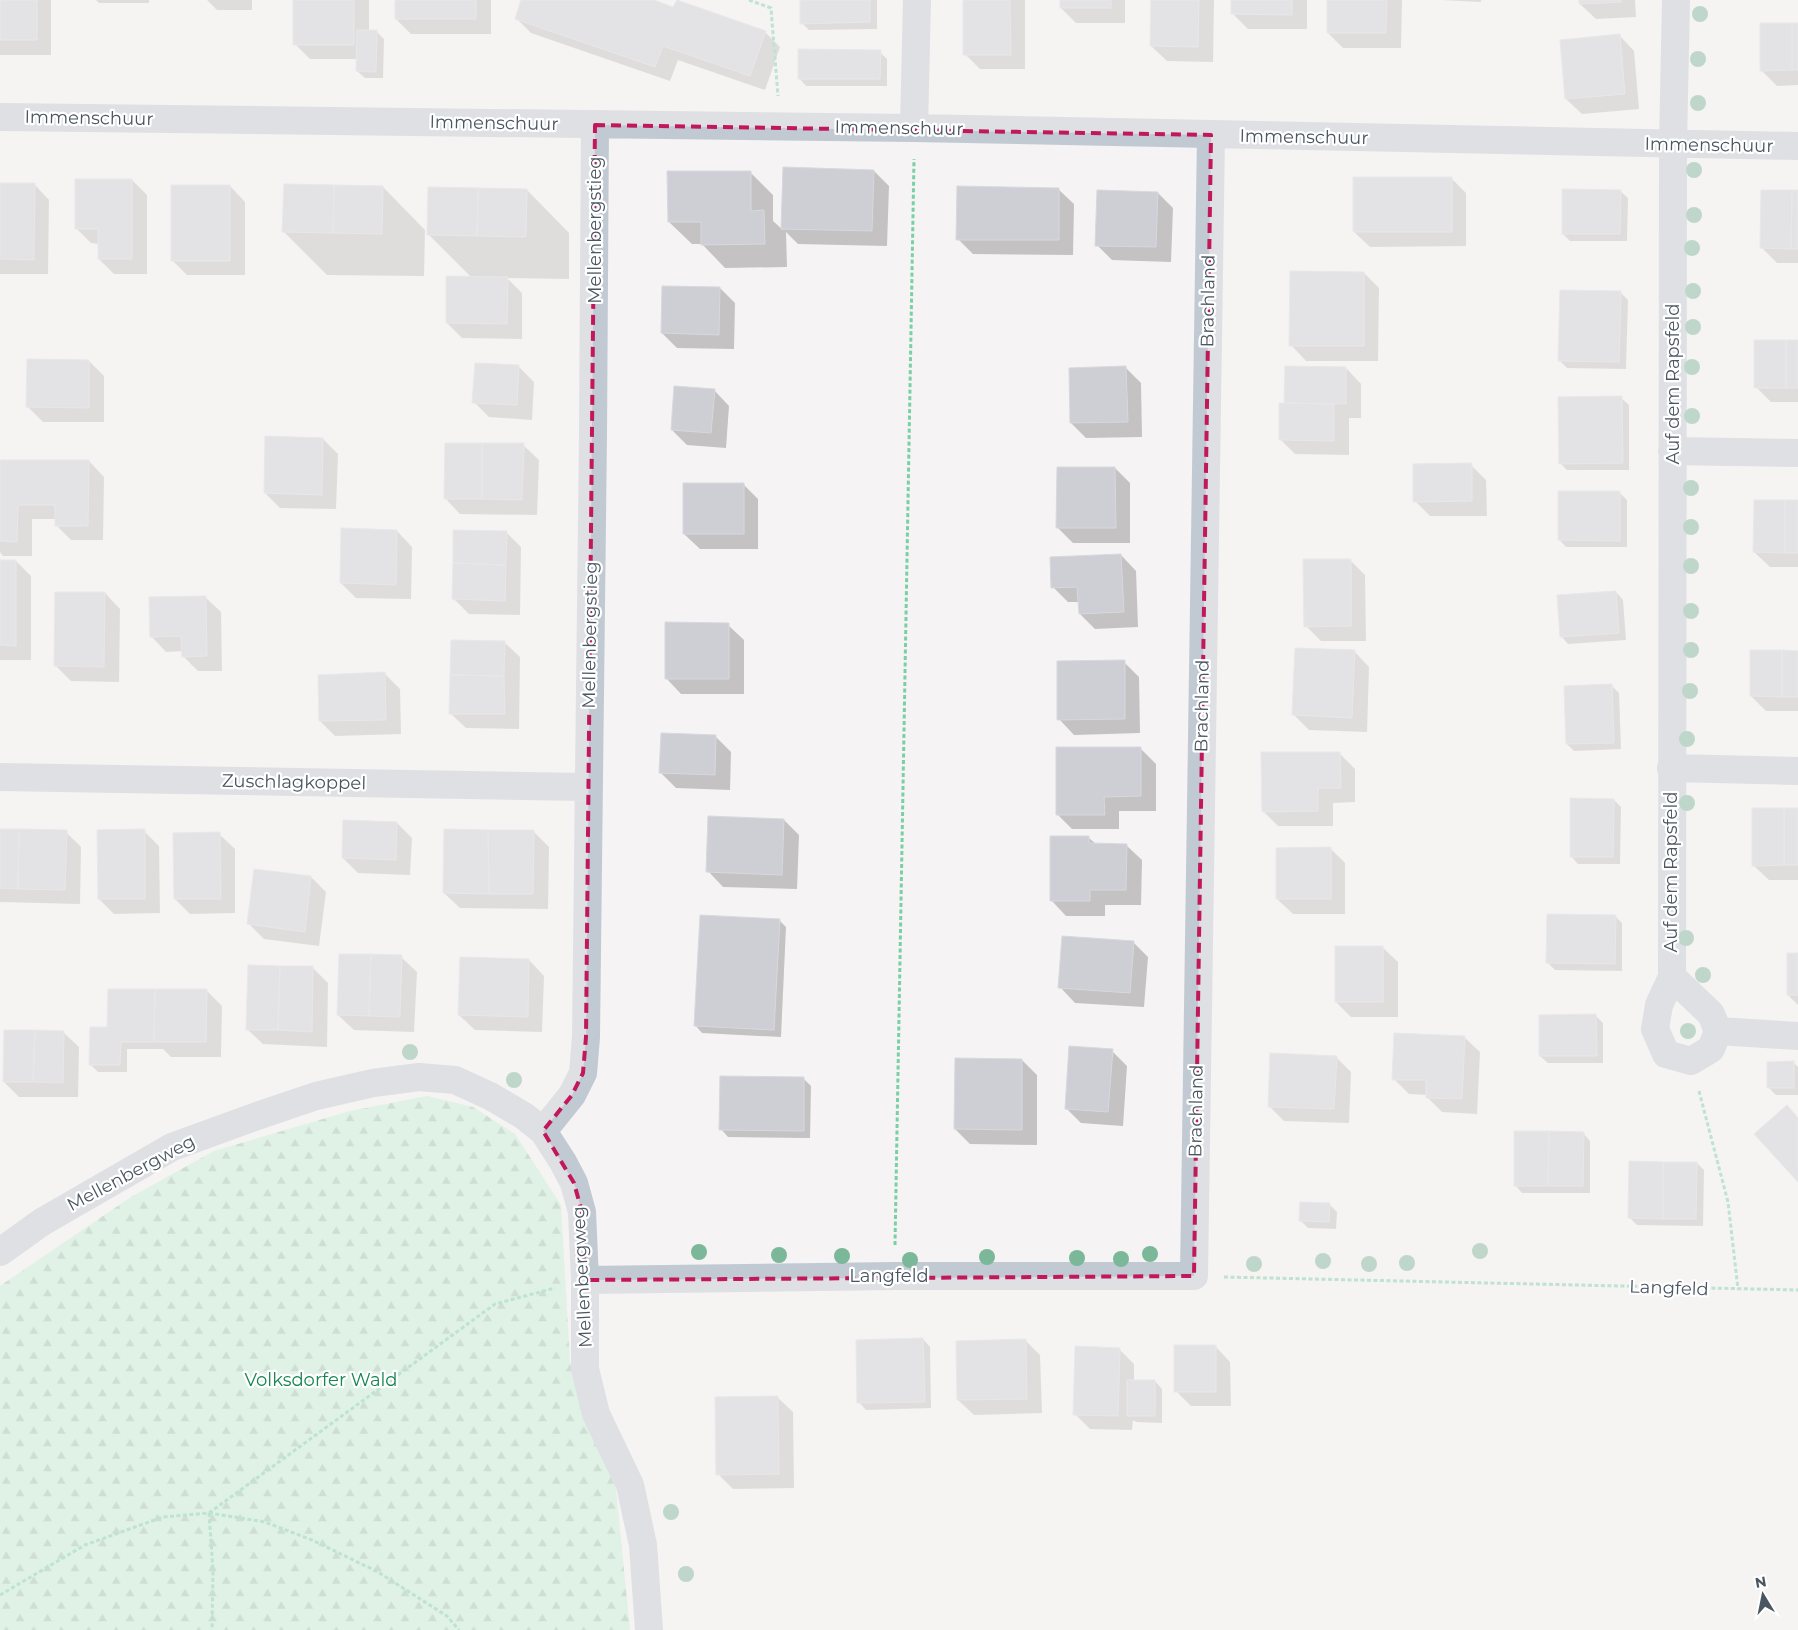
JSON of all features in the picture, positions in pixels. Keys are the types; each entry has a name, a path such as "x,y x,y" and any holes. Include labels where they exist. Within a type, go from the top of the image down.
{"street":[{"path":"914,128 917,0"},
{"name":"Auf dem Rapsfeld","path":"1676,0 1673,144 1672,976 1659,1005 1655,1029 1666,1054 1691,1061"},
{"name":"Immenschuur","path":"0,117 914,128 1798,146"},
{"name":"Mellenbergstieg","path":"543,1131 572,1095 583,1073 586,1036 594,424 595,125"},
{"name":"Brachland","path":"1194,1276 1211,135"},
{"path":"1672,451 1798,453"},
{"name":"Auf dem Rapsfeld","path":"1671,768 1798,771"},
{"name":"Zuschlagkoppel","path":"0,777 588,787"},
{"name":"Auf dem Rapsfeld","path":"1672,976 1711,1014 1718,1031"},
{"path":"1691,1061 1711,1049 1718,1031 1798,1036"},
{"name":"Mellenbergweg","path":"0,1252 42,1222 172,1147 316,1096 373,1083 419,1077 455,1080 490,1096 524,1116 543,1131 574,1183 582,1212 585,1280 585,1368 596,1414 630,1486 643,1545 649,1630"},
{"name":"Langfeld","path":"585,1280 895,1276 1194,1276"}],"path":[{"path":"749,0 771,8 780,127"},
{"path":"895,1276 914,128"},
{"path":"1691,1061 1728,1202 1738,1290"},
{"name":"Langfeld","path":"1194,1276 1798,1290"},
{"path":"209,1513 495,1304 585,1280"},
{"path":"209,1513 213,1570 212,1630"},
{"path":"0,1595 85,1545 163,1517 209,1513 265,1522 320,1544 378,1572 447,1616 459,1630"}],"highlighted area":[{"path":"595,125 1211,135 1194,1276 585,1280 582,1212 574,1183 543,1131 572,1095 583,1073 586,1037"}],"green space":[{"name":"Volksdorfer Wald","path":"427,1096 473,1107 515,1134 561,1205 570,1363 592,1429 616,1489 630,1630 0,1630 0,1286 131,1197 214,1151 350,1111"}],"building":[{"path":"0,0 37,0 37,40 0,40"},
{"path":"293,0 354,0 354,45 293,45"},
{"path":"395,0 476,0 476,19 395,19"},
{"path":"521,0 654,0 673,7 677,0 766,31 750,76 663,46 655,67 515,19"},
{"path":"800,0 870,0 870,22 800,24"},
{"path":"963,0 1010,0 1011,55 963,55"},
{"path":"1060,0 1111,0 1111,8 1060,8"},
{"path":"1151,0 1199,0 1198,47 1150,46"},
{"path":"1231,0 1292,0 1292,15 1231,14"},
{"path":"1327,0 1387,0 1386,33 1327,33"},
{"path":"1579,0 1621,0 1621,2 1579,4"},
{"path":"1760,23 1792,23 1792,70 1760,71"},
{"path":"1792,23 1798,23 1798,70 1792,70"},
{"path":"357,30 377,30 376,72 356,71"},
{"path":"1620,34 1625,94 1565,99 1560,40"},
{"path":"798,49 881,50 880,79 798,79"},
{"path":"783,167 874,170 872,231 781,229"},
{"path":"667,171 751,171 751,211 764,210 765,244 701,245 701,222 668,222"},
{"path":"1353,177 1452,177 1452,232 1353,232"},
{"path":"75,179 132,179 132,259 98,259 98,229 75,229"},
{"path":"0,183 35,183 34,260 0,259"},
{"path":"284,184 334,185 333,233 282,232"},
{"path":"171,185 230,185 230,261 171,261"},
{"path":"334,185 383,186 382,234 333,233"},
{"path":"957,186 1059,188 1059,240 956,240"},
{"path":"428,187 478,188 477,236 427,235"},
{"path":"478,188 527,189 526,237 477,236"},
{"path":"1562,189 1621,190 1620,234 1562,234"},
{"path":"1097,190 1158,192 1156,247 1095,246"},
{"path":"1761,190 1792,190 1791,249 1760,248"},
{"path":"1792,190 1798,190 1798,249 1791,249"},
{"path":"1290,271 1364,272 1364,346 1289,346"},
{"path":"446,276 508,277 507,324 446,323"},
{"path":"662,286 720,287 719,335 661,333"},
{"path":"1560,290 1621,291 1619,362 1558,361"},
{"path":"1754,340 1786,340 1786,388 1754,388"},
{"path":"1786,340 1798,340 1798,388 1786,388"},
{"path":"27,359 89,360 89,408 26,407"},
{"path":"475,363 519,365 517,405 472,403"},
{"path":"1126,366 1128,422 1070,423 1069,368"},
{"path":"1285,366 1346,367 1346,404 1284,403"},
{"path":"674,386 715,389 711,433 671,430"},
{"path":"1622,396 1623,463 1559,464 1558,397"},
{"path":"1279,403 1334,404 1334,441 1279,440"},
{"path":"265,436 323,438 322,495 264,493"},
{"path":"445,443 482,443 482,499 444,499"},
{"path":"482,443 524,443 522,500 482,499"},
{"path":"0,460 89,460 88,526 55,526 55,505 18,505 17,542 0,541"},
{"path":"1472,463 1472,501 1413,502 1413,464"},
{"path":"1057,467 1115,467 1116,528 1056,528"},
{"path":"683,483 744,483 744,534 683,534"},
{"path":"1558,491 1620,491 1620,541 1558,540"},
{"path":"1754,500 1785,500 1785,553 1753,552"},
{"path":"1785,500 1798,500 1798,553 1785,553"},
{"path":"341,528 397,530 396,585 340,583"},
{"path":"453,530 507,531 506,565 453,563"},
{"path":"1121,554 1124,612 1079,614 1077,587 1051,588 1050,557"},
{"path":"1303,559 1351,559 1351,626 1304,627"},
{"path":"0,560 16,560 16,646 0,645"},
{"path":"453,563 506,565 505,601 452,599"},
{"path":"1616,591 1619,633 1560,637 1557,595"},
{"path":"55,592 105,592 104,667 54,666"},
{"path":"206,596 207,656 182,657 181,636 150,637 149,597"},
{"path":"665,622 729,623 729,679 665,679"},
{"path":"451,640 505,641 504,676 450,675"},
{"path":"1295,648 1355,650 1352,718 1292,715"},
{"path":"1750,650 1782,650 1782,697 1750,696"},
{"path":"1782,650 1798,651 1798,697 1782,697"},
{"path":"1125,660 1125,719 1057,720 1057,661"},
{"path":"385,672 386,720 319,721 318,675"},
{"path":"450,675 504,676 505,714 449,714"},
{"path":"1612,684 1614,743 1566,744 1564,686"},
{"path":"661,733 716,735 715,775 659,773"},
{"path":"1056,747 1141,747 1141,796 1104,797 1105,815 1056,815"},
{"path":"1261,752 1340,752 1341,788 1318,788 1318,811 1262,812"},
{"path":"1570,798 1614,799 1613,857 1570,857"},
{"path":"1752,808 1784,808 1784,865 1752,866"},
{"path":"1784,808 1798,808 1798,865 1784,865"},
{"path":"708,816 784,819 782,875 706,872"},
{"path":"343,820 397,822 396,860 342,858"},
{"path":"0,829 19,829 18,889 0,888"},
{"path":"19,829 67,830 65,890 18,889"},
{"path":"145,829 145,899 98,899 97,830"},
{"path":"444,829 488,830 489,894 443,893"},
{"path":"488,830 534,830 533,894 489,894"},
{"path":"220,832 221,899 174,899 173,833"},
{"path":"1050,836 1089,836 1089,843 1127,844 1126,890 1090,890 1090,901 1050,901"},
{"path":"1331,847 1331,899 1276,899 1276,848"},
{"path":"254,869 311,876 305,932 247,924"},
{"path":"1547,914 1616,915 1615,964 1546,963"},
{"path":"700,915 780,919 774,1030 694,1026"},
{"path":"1062,936 1134,941 1130,993 1058,988"},
{"path":"1335,946 1383,946 1383,1002 1335,1002"},
{"path":"1787,953 1798,953 1798,995 1787,995"},
{"path":"339,954 371,954 369,1016 337,1015"},
{"path":"371,954 402,955 400,1017 369,1016"},
{"path":"460,957 529,959 528,1017 458,1015"},
{"path":"248,965 280,966 278,1030 246,1030"},
{"path":"280,966 313,966 312,1032 278,1030"},
{"path":"108,989 155,989 154,1042 121,1042 120,1065 89,1065 90,1027 107,1027"},
{"path":"155,989 207,989 206,1042 154,1042"},
{"path":"1596,1014 1597,1056 1539,1056 1539,1015"},
{"path":"4,1030 35,1030 33,1082 3,1082"},
{"path":"35,1030 64,1031 63,1083 33,1082"},
{"path":"1394,1033 1465,1036 1462,1099 1426,1098 1426,1080 1392,1080"},
{"path":"1069,1046 1113,1049 1108,1112 1065,1109"},
{"path":"1270,1053 1337,1056 1334,1109 1268,1107"},
{"path":"955,1058 1022,1059 1022,1130 954,1129"},
{"path":"1794,1061 1794,1088 1767,1088 1767,1062"},
{"path":"720,1076 804,1077 804,1131 719,1130"},
{"path":"1787,1105 1798,1118 1798,1182 1754,1134"},
{"path":"1514,1131 1549,1131 1548,1186 1514,1186"},
{"path":"1549,1131 1584,1132 1583,1186 1548,1186"},
{"path":"1629,1161 1663,1162 1663,1219 1628,1218"},
{"path":"1663,1162 1697,1162 1696,1219 1663,1219"},
{"path":"1300,1202 1330,1203 1329,1222 1299,1221"},
{"path":"923,1338 925,1402 857,1403 856,1340"},
{"path":"1026,1339 1027,1399 957,1400 956,1341"},
{"path":"1174,1345 1216,1345 1216,1392 1174,1392"},
{"path":"1075,1346 1120,1348 1118,1416 1073,1415"},
{"path":"1127,1380 1155,1380 1155,1416 1127,1416"},
{"path":"778,1396 779,1474 716,1475 715,1397"}]}
